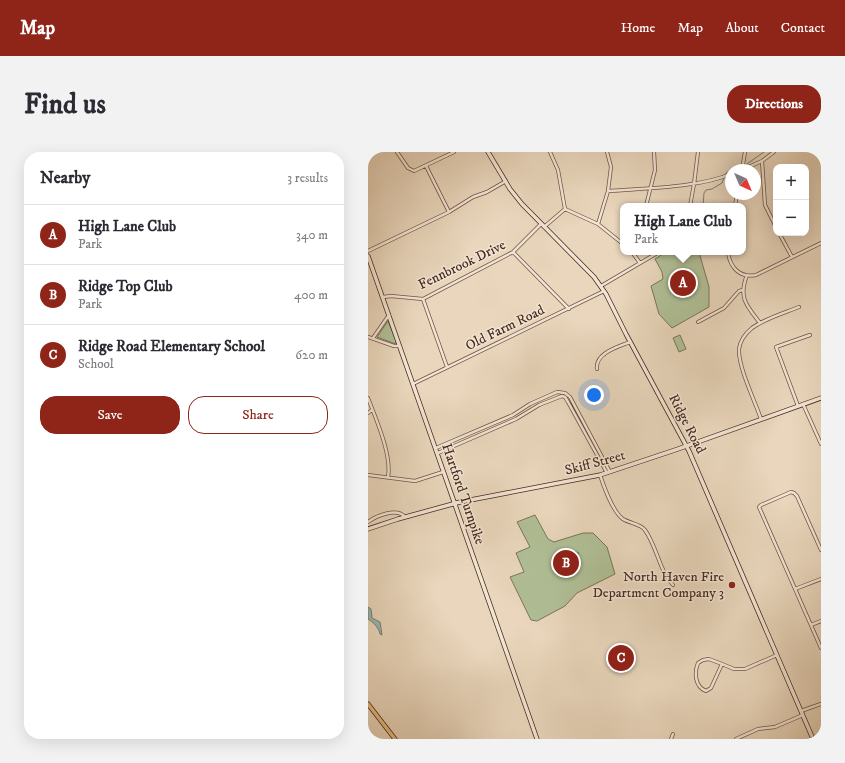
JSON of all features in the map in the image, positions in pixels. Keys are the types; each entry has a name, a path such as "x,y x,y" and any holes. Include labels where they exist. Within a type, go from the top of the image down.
{"main road":[{"name":"Ridge Road","path":"488,152 522,204 542,226 594,277 604,291 687,446 813,739"},
{"name":"Hartford Turnpike","path":"368,256 537,739"},
{"name":"Skiff Street","path":"368,529 454,503 609,473 821,398"},
{"path":"368,704 395,739"}],"street":[{"path":"397,152 410,170 416,171 454,152"},
{"path":"550,152 558,170 565,209 598,224 620,242"},
{"path":"598,224 608,191 611,167 607,152"},
{"path":"647,203 655,170 654,152"},
{"path":"691,203 698,152"},
{"path":"743,164 745,152"},
{"path":"755,164 774,152"},
{"path":"762,161 765,205 773,221"},
{"path":"426,166 449,212"},
{"path":"608,191 694,184 725,177"},
{"path":"368,251 433,218 449,212 473,197 487,192 506,181"},
{"name":"Fennbrook Drive","path":"382,298 391,296 422,299 513,252 542,226 565,209"},
{"path":"781,236 792,257"},
{"path":"729,255 730,262 734,269 741,274 756,275 821,243"},
{"path":"513,252 569,309"},
{"path":"634,255 640,263"},
{"path":"601,286 654,255"},
{"path":"747,275 743,290 746,304 761,323"},
{"path":"698,322 724,308 739,291 743,290"},
{"name":"Old Farm Road","path":"413,384 604,291"},
{"path":"422,299 447,367"},
{"path":"761,419 740,362 739,348 743,337 761,323 799,307"},
{"path":"373,338 389,316"},
{"path":"798,406 776,347 810,335"},
{"path":"368,337 394,346 400,346"},
{"path":"597,369 597,361 602,356 630,342"},
{"path":"437,451 518,413 539,400 557,392 562,392 570,397 609,473"},
{"path":"437,451 504,425 539,405 562,396"},
{"path":"562,396 565,397 609,473"},
{"path":"368,398 386,451 389,466 388,477"},
{"path":"803,404 821,444"},
{"path":"368,413 372,410"},
{"path":"518,413 520,417"},
{"path":"501,420 504,425"},
{"path":"368,474 415,481 444,471"},
{"path":"600,475 615,510 623,519 644,528 651,539 668,579 673,586"},
{"path":"821,550 797,496 794,493 791,492 759,507 821,648"},
{"path":"368,522 376,517 395,512 402,514 405,517"},
{"path":"795,589 821,579"},
{"path":"811,625 821,621"},
{"path":"722,664 711,689 707,691 702,690 696,676 698,664 703,660 708,659 722,664 734,669 745,670 777,655"},
{"path":"736,739 758,729 775,727 821,704"},
{"path":"671,739 673,734"}],"green space":[{"path":"661,255 700,255 709,287 709,307 672,328 659,314 651,286 663,279 662,272 655,259"},
{"path":"388,321 396,341 396,344 377,337"},
{"path":"680,335 686,349 679,352 673,338"},
{"path":"535,515 548,539 554,542 583,533 593,533 607,547 615,574 577,593 565,606 537,621 531,620 510,577 524,572 516,553 530,547 517,522"}],"water":[{"path":"573,551 579,553 576,563 569,561 570,558 566,557 568,553 572,554"},
{"path":"368,607 371,609 372,618 380,622 382,635 380,634 376,625 368,619"}],"waterway":[{"path":"747,164 764,152"},
{"path":"703,203 704,193 706,190 712,189 722,183 724,178"}],"place":[{"name":"High Lane Club","path":"683,283"},
{"name":"Ridge Top Club","path":"566,563"},
{"name":"North Haven Fire Department Company 3","path":"732,585"},
{"name":"Ridge Road Elementary School","path":"621,658"}]}
